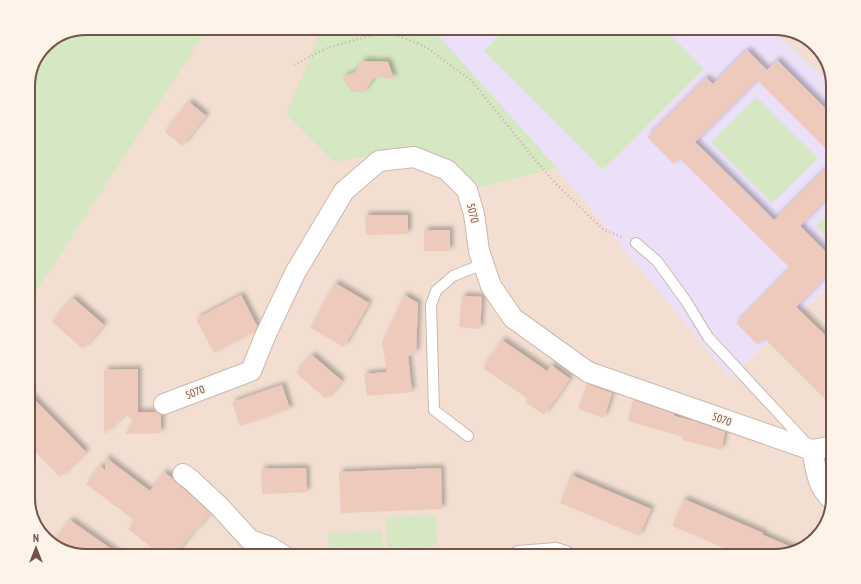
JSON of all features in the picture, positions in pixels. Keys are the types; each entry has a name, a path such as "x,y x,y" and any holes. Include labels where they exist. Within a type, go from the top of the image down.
{"street":[{"name":"5070","path":"164,404 251,370 266,334 295,273 344,191 379,161 414,156 447,170 467,190 474,214 479,251 483,264 491,286 513,318 588,372 812,450 826,447"},
{"path":"812,450 819,481 826,494"},
{"path":"183,474 219,506 250,540 273,549"}],"lane":[{"path":"636,243 657,261 686,300 708,337 812,450"},
{"path":"468,436 434,410 431,305 436,291 453,276 483,264"}],"path":[{"path":"294,65 327,48 372,35"},
{"path":"396,35 426,47 472,81 557,185 604,230 636,243"}],"shaded area":[{"path":"201,35 775,35 785,36 797,40 808,48 819,61 826,80 826,504 822,517 817,526 811,534 800,542 781,549 80,549 67,545 56,538 56,528 45,528 39,517 35,501 35,273"},
{"path":"437,35 778,35 826,80 826,289 730,378 557,168"}],"green space":[{"path":"80,35 203,35 35,293 35,83 40,64 46,55 61,42"},
{"path":"319,35 438,35 557,168 479,187 416,148 334,162 286,114"},
{"path":"500,35 670,35 704,69 603,170 484,51"},
{"path":"756,97 818,158 772,203 711,142"},
{"path":"826,216 826,236 816,226"},
{"path":"436,515 437,546 387,548 386,517"},
{"path":"382,531 383,549 329,549 328,533"}],"building":[{"path":"747,50 767,70 777,60 826,109 826,149 757,80 695,142 774,220 826,168 826,200 800,226 826,252 826,277 796,307 826,336 826,400 764,338 758,345 736,323 790,268 679,158 674,164 647,137 706,78 713,84"},
{"path":"363,61 388,62 394,79 374,77 364,92 352,92 342,78 355,72"},
{"path":"189,102 206,116 182,146 165,132"},
{"path":"365,215 408,215 408,234 366,235"},
{"path":"424,230 450,230 450,251 424,251"},
{"path":"335,283 369,303 344,347 310,328"},
{"path":"241,295 257,326 255,331 214,353 196,319"},
{"path":"404,295 418,303 416,353 408,356 412,392 367,396 364,374 387,372 382,343"},
{"path":"462,296 482,297 480,329 459,327"},
{"path":"73,298 104,325 83,349 52,322"},
{"path":"502,340 547,371 551,365 570,379 544,415 525,402 528,399 483,368"},
{"path":"312,355 342,381 326,399 296,373"},
{"path":"138,369 138,412 156,412 161,415 161,433 125,434 134,421 125,414 104,434 104,370"},
{"path":"587,384 612,393 604,418 578,409"},
{"path":"282,385 290,409 240,426 232,402"},
{"path":"35,400 86,452 60,477 35,452"},
{"path":"633,400 675,414 674,416 694,421 725,432 721,450 682,440 683,437 628,421"},
{"path":"105,457 150,491 164,472 210,513 180,549 153,549 128,529 135,521 86,484 100,466 105,470"},
{"path":"306,468 307,492 262,494 261,469"},
{"path":"441,468 442,509 341,513 339,472"},
{"path":"571,475 651,509 639,536 560,503"},
{"path":"684,499 763,533 763,535 790,546 781,549 726,549 672,526"},
{"path":"70,520 111,549 80,549 67,545 56,539"}]}
